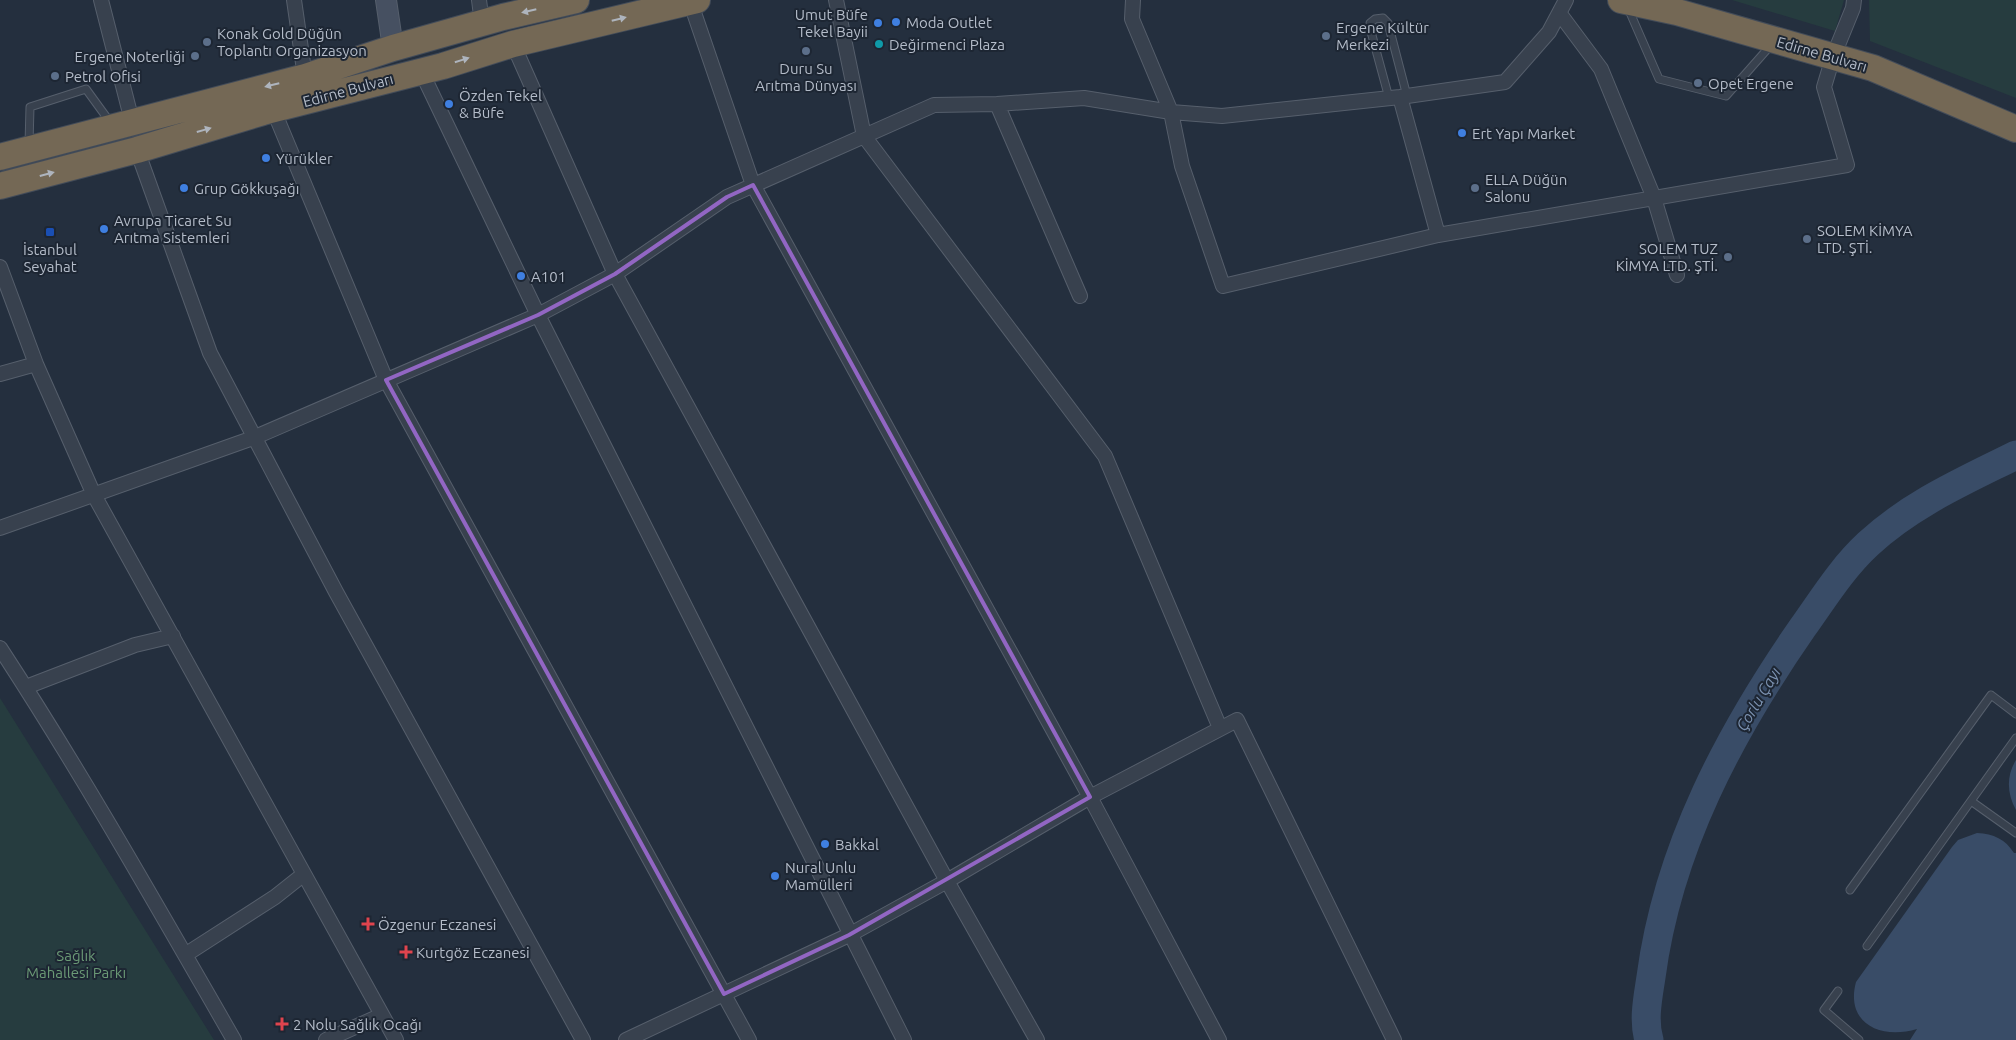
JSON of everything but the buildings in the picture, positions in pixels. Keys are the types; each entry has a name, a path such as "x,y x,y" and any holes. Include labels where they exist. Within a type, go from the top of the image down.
{"highway":[{"name":"Edirne Bulvarı","path":"0,157 305,77 393,48 481,12 576,0"},
{"name":"Edirne Bulvarı","path":"0,186 137,150 273,109 421,71 513,44 694,1"},
{"name":"Edirne Bulvarı","path":"1622,1 1677,12 1873,68 2016,129"}],"street":[{"path":"101,0 122,124"},
{"path":"294,0 305,77"},
{"path":"386,0 393,48"},
{"path":"836,0 864,136 1105,456 1220,728"},
{"path":"1134,0 1132,19 1172,112 1182,166 1223,286 1438,235 1847,165 1824,87 1833,57 1853,8 1854,0"},
{"path":"0,528 253,438 538,315 614,274 727,197 934,105 997,104 1084,98 1172,112 1222,116 1399,97 1505,82 1549,32 1566,0"},
{"path":"694,1 753,185 1090,797 1219,1040"},
{"path":"1560,14 1600,68 1654,198 1677,275"},
{"path":"513,44 614,274 947,881 1037,1040"},
{"path":"421,71 538,315 849,935 904,1040"},
{"path":"1399,97 1438,235"},
{"path":"997,104 1080,296"},
{"path":"273,109 386,380 749,1040"},
{"path":"137,150 210,353 253,438 336,592 583,1040"},
{"path":"0,267 36,364 94,495 396,1040"},
{"path":"0,374 36,364"},
{"path":"26,688 135,645 173,636"},
{"path":"0,648 26,688 234,1040"},
{"path":"626,1040 849,935 947,881 1090,797 1237,720 1394,1040"},
{"path":"184,955 275,897 304,874"},
{"path":"326,1040 382,1016"}],"lane":[{"path":"1622,1 1659,79 1726,96 1775,40"},
{"path":"1376,18 1383,18 1388,23 1399,97 1370,28 1370,23 1376,18"},
{"path":"28,150 30,107 86,89 122,124"},
{"path":"1850,890 1990,695 2016,714"},
{"path":"1867,946 2016,738"},
{"path":"1971,801 2016,833"},
{"path":"1838,991 1824,1010 1859,1040"}],"highlighted area":[{"path":"753,185 1090,797 849,935 724,994 386,380 538,315 615,274 727,197"}],"green space":[{"path":"1732,0 1844,0 1835,31"},
{"path":"1869,0 2016,0 2016,98 1870,41"},
{"name":"Sağlık Mahallesi Parkı","path":"0,698 214,1040 0,1040"}],"water":[{"path":"2016,760 2016,810 2009,791 2009,779"},
{"path":"1977,833 1999,838 2016,853 2016,1040 1910,1040 1917,1029 1890,1032 1868,1025 1861,1018 1856,1008 1854,996 1856,982 1952,847 1958,840"}],"waterway":[{"name":"Çorlu Çayı","path":"1649,1040 1646,1017 1659,929 1687,837 1727,750 1776,667 1833,584 1868,544 1920,505 2016,455"}],"place":[{"name":"Moda Outlet","path":"896,22"},
{"name":"Umut Büfe Tekel Bayii","path":"878,23"},
{"name":"Ergene Kültür Merkezi","path":"1326,36"},
{"name":"Konak Gold Düğün Toplantı Organizasyon","path":"207,42"},
{"name":"Değirmenci Plaza","path":"879,44"},
{"name":"Duru Su Arıtma Dünyası","path":"806,51"},
{"name":"Ergene Noterliği","path":"195,56"},
{"name":"Petrol Ofisi","path":"55,76"},
{"name":"Opet Ergene","path":"1698,83"},
{"name":"Özden Tekel & Büfe","path":"449,104"},
{"name":"Ert Yapı Market","path":"1462,133"},
{"name":"Yürükler","path":"266,158"},
{"name":"Grup Gökkuşağı","path":"184,188"},
{"name":"ELLA Düğün Salonu","path":"1475,188"},
{"name":"Avrupa Ticaret Su Arıtma Sistemleri","path":"104,229"},
{"name":"İstanbul Seyahat","path":"50,232"},
{"name":"SOLEM KİMYA LTD. ŞTİ.","path":"1807,239"},
{"name":"SOLEM TUZ KİMYA LTD. ŞTİ.","path":"1728,257"},
{"name":"A101","path":"521,276"},
{"name":"Bakkal","path":"825,844"},
{"name":"Nural Unlu Mamülleri","path":"775,876"},
{"name":"Özgenur Eczanesi","path":"368,924"},
{"name":"Kurtgöz Eczanesi","path":"406,952"},
{"name":"2 Nolu Sağlık Ocağı","path":"282,1024"}]}
